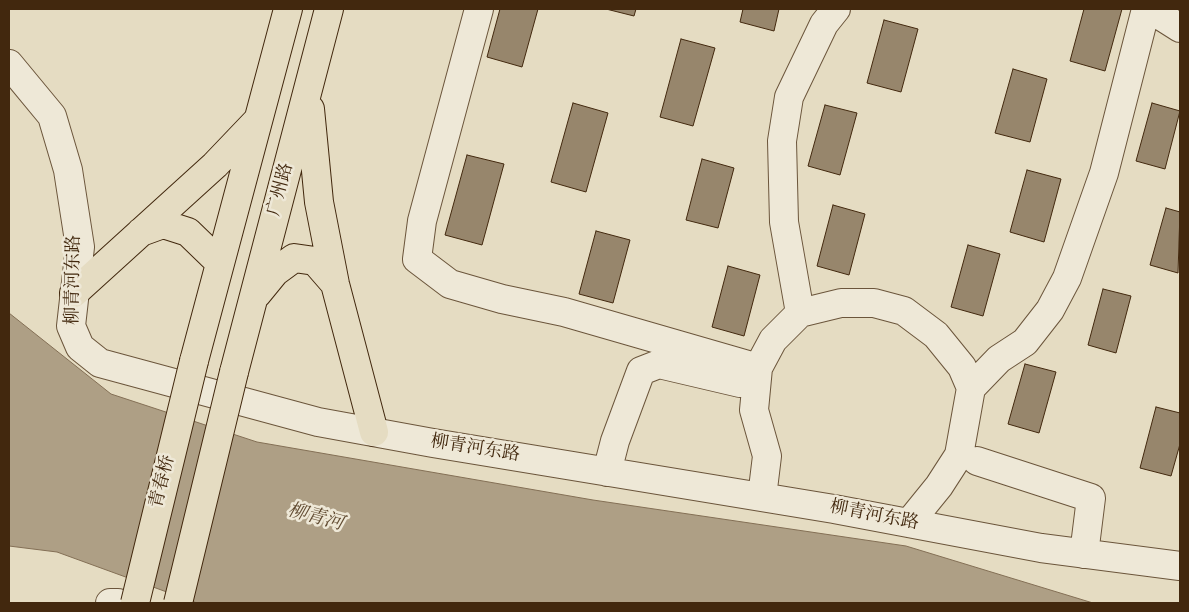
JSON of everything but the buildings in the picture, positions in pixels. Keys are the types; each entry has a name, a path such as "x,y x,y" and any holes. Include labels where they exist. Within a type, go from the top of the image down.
{"main road":[{"path":"141,232 163,224 188,232 220,263 288,9"},
{"name":"广州路","path":"178,603 234,372 329,9"},
{"path":"308,91 320,202 335,284 374,432"},
{"path":"74,293 214,165 259,120"},
{"path":"254,298 275,272 294,258 315,261 335,284"},
{"name":"青春桥","path":"135,603 220,263"}],"street":[{"path":"480,9 422,221 417,259 450,284 502,299 564,312 749,375"},
{"path":"800,313 784,222 782,141 789,97 824,24 836,9"},
{"path":"971,388 999,360 1025,342 1050,310 1067,278 1104,173 1146,9"},
{"path":"1150,9 1180,28"},
{"name":"柳青河东路","path":"9,64 52,116 68,170 80,247 71,326 80,347 100,363 318,422 762,497 1041,548 1084,554 1177,562"},
{"path":"762,497 767,456 754,410 749,375 773,340 800,313 841,302 874,303 904,311 936,335 962,367 971,388 959,455 939,486 909,523"},
{"path":"607,472 615,441 641,371 659,364 749,375"},
{"path":"977,461 1091,498 1084,554"},
{"path":"110,603 118,603"}],"water":[{"name":"柳青河","path":"9,313 111,394 257,442 593,500 906,546 1093,603 197,603 57,552 9,546"}]}
